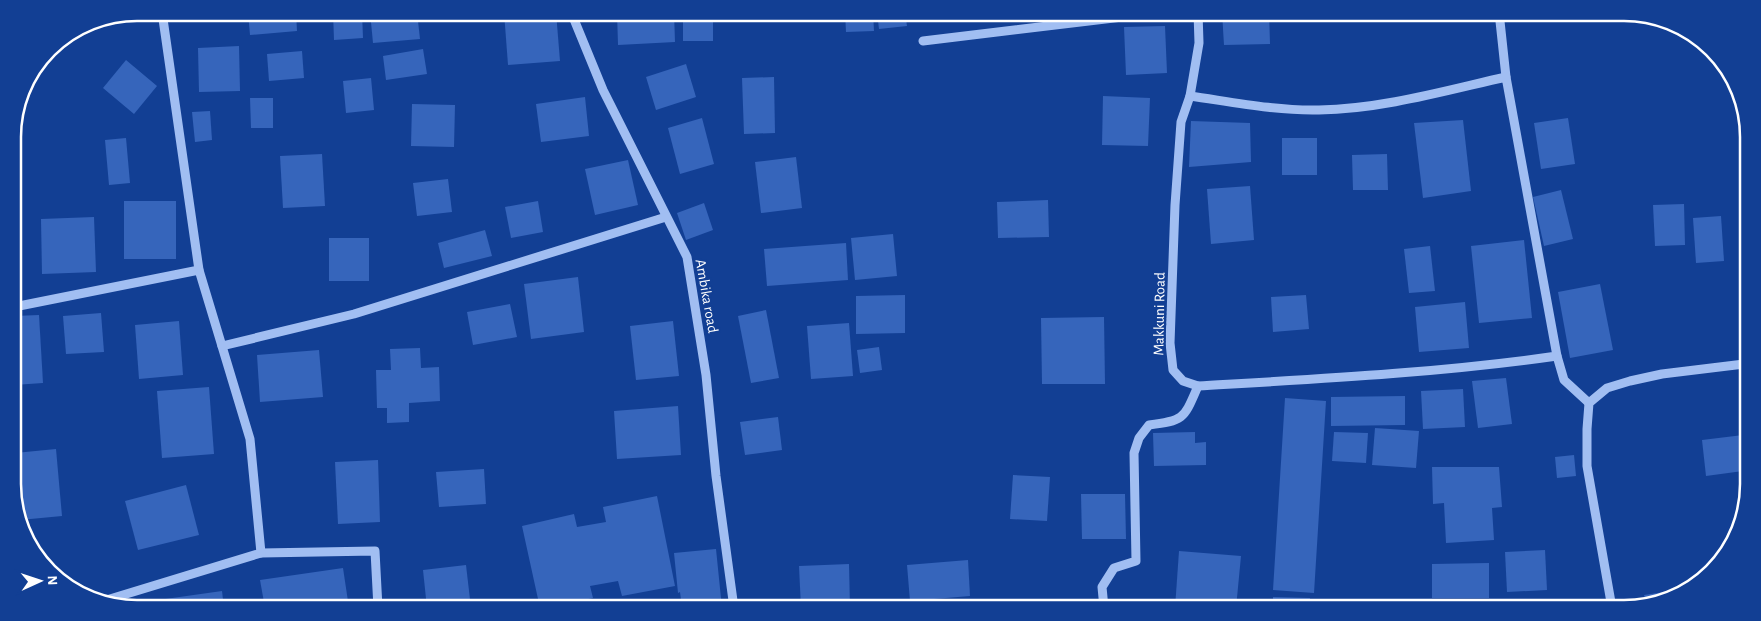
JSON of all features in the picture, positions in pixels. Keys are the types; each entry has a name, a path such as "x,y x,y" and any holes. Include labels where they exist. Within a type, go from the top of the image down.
{"street":[{"path":"163,21 199,270 250,439 261,552"},
{"name":"Ambika road","path":"575,21 602,90 687,257 706,376 716,476 733,600"},
{"path":"924,41 1090,21"},
{"name":"Makkuni Road","path":"1198,21 1198,42 1190,96 1182,122 1179,150 1170,343 1173,370 1183,381 1198,386"},
{"path":"1500,21 1506,77 1557,356 1564,380 1589,403"},
{"path":"1190,96 1266,107 1318,110 1375,106 1506,77"},
{"path":"222,346 354,314 666,216"},
{"path":"21,306 199,270"},
{"path":"1103,600 1102,587 1114,568 1136,561 1134,453 1139,438 1149,425 1171,422 1186,414 1198,386 1378,375 1518,362 1557,356"},
{"path":"1611,600 1587,466 1589,403 1607,388 1630,381 1662,374 1740,364"},
{"path":"113,598 261,552 375,551 378,600"}],"building":[{"path":"249,21 296,21 297,31 250,35"},
{"path":"333,21 362,21 363,38 334,40"},
{"path":"371,21 418,21 420,39 373,43"},
{"path":"505,21 557,21 560,61 508,65"},
{"path":"617,21 674,21 675,42 618,45"},
{"path":"683,21 713,21 713,41 683,41"},
{"path":"845,21 873,21 874,31 846,32"},
{"path":"878,21 906,21 907,26 879,29"},
{"path":"1223,21 1269,21 1270,44 1224,45"},
{"path":"1165,26 1167,73 1126,75 1124,27"},
{"path":"239,46 240,91 199,92 198,48"},
{"path":"423,49 427,74 386,80 383,56"},
{"path":"302,51 304,78 269,81 267,54"},
{"path":"126,60 157,86 134,114 103,88"},
{"path":"686,64 696,97 656,110 646,77"},
{"path":"774,77 775,133 744,134 742,78"},
{"path":"371,78 374,110 346,113 343,81"},
{"path":"1103,96 1150,98 1148,146 1102,145"},
{"path":"585,97 589,136 541,142 536,104"},
{"path":"250,98 273,98 273,128 251,128"},
{"path":"412,104 455,105 454,147 411,146"},
{"path":"210,111 212,140 195,142 192,112"},
{"path":"702,118 714,164 680,174 668,128"},
{"path":"1568,118 1575,164 1541,169 1534,123"},
{"path":"1463,120 1471,191 1423,198 1414,123"},
{"path":"1191,121 1250,123 1251,162 1189,167"},
{"path":"126,138 130,183 109,185 105,140"},
{"path":"1282,138 1317,138 1317,175 1282,175"},
{"path":"322,154 325,206 283,208 280,156"},
{"path":"1387,154 1388,190 1353,190 1352,155"},
{"path":"796,157 802,208 761,213 755,162"},
{"path":"628,160 638,205 595,215 585,169"},
{"path":"448,179 452,212 417,216 413,183"},
{"path":"1250,186 1254,240 1211,244 1207,189"},
{"path":"1561,190 1573,239 1544,246 1533,197"},
{"path":"1048,200 1049,237 998,238 997,202"},
{"path":"124,201 176,201 176,259 124,259"},
{"path":"538,201 543,232 511,238 505,207"},
{"path":"704,203 713,230 686,240 677,213"},
{"path":"1684,204 1685,245 1655,246 1653,205"},
{"path":"1721,216 1724,261 1696,263 1693,218"},
{"path":"94,217 96,272 42,274 41,219"},
{"path":"485,230 492,256 444,268 438,243"},
{"path":"893,234 897,276 855,280 851,238"},
{"path":"329,238 369,238 369,281 329,281"},
{"path":"1524,240 1532,318 1479,323 1471,246"},
{"path":"846,243 848,280 767,286 764,249"},
{"path":"1430,246 1435,291 1409,293 1404,249"},
{"path":"578,277 584,332 531,339 524,284"},
{"path":"1600,284 1613,350 1570,358 1558,292"},
{"path":"905,295 905,333 856,334 856,296"},
{"path":"1306,295 1309,329 1273,332 1271,297"},
{"path":"1465,302 1469,348 1419,352 1415,307"},
{"path":"510,304 517,337 473,345 467,312"},
{"path":"766,310 779,378 751,383 738,316"},
{"path":"101,313 104,352 66,354 63,316"},
{"path":"39,315 43,383 21,385 21,316"},
{"path":"1104,317 1105,384 1042,384 1041,318"},
{"path":"179,321 183,375 139,379 135,325"},
{"path":"673,321 679,376 636,380 630,326"},
{"path":"849,323 853,376 811,379 807,326"},
{"path":"879,347 882,370 860,373 857,350"},
{"path":"420,348 421,368 439,367 440,401 409,403 409,422 387,423 387,408 377,408 376,370 391,370 390,349"},
{"path":"319,350 323,397 260,402 257,355"},
{"path":"1506,378 1512,424 1478,428 1472,381"},
{"path":"209,387 214,454 162,458 157,391"},
{"path":"1463,389 1465,427 1423,429 1421,391"},
{"path":"1405,396 1405,425 1331,426 1331,397"},
{"path":"1285,398 1326,401 1314,593 1273,590"},
{"path":"678,406 681,455 617,459 614,411"},
{"path":"778,417 782,450 745,455 740,422"},
{"path":"1375,428 1419,431 1416,468 1372,465"},
{"path":"1195,432 1195,443 1206,442 1206,465 1154,466 1153,433"},
{"path":"1334,432 1368,433 1366,463 1332,461"},
{"path":"1740,435 1740,471 1706,476 1702,440"},
{"path":"56,449 62,516 27,519 22,499 21,452"},
{"path":"1574,455 1576,476 1557,478 1555,457"},
{"path":"378,460 380,522 338,524 335,462"},
{"path":"1432,467 1499,467 1502,507 1492,508 1494,540 1446,543 1444,503 1433,504"},
{"path":"484,469 486,504 439,507 436,472"},
{"path":"1013,475 1050,477 1047,521 1010,519"},
{"path":"186,485 199,535 138,550 125,501"},
{"path":"1081,494 1125,494 1126,539 1082,539"},
{"path":"657,496 675,586 622,596 618,581 590,586 593,598 584,600 538,600 522,526 574,514 577,527 606,522 603,507"},
{"path":"716,549 721,600 681,600 680,592 678,593 674,553"},
{"path":"1545,550 1547,590 1507,592 1505,552"},
{"path":"1179,551 1241,556 1237,600 1176,600"},
{"path":"968,560 970,596 910,600 907,565"},
{"path":"1489,563 1489,598 1432,598 1432,564"},
{"path":"849,564 850,600 801,600 799,566"},
{"path":"466,565 470,600 426,600 423,570"},
{"path":"343,568 348,600 264,600 260,580"},
{"path":"222,591 223,600 158,600"},
{"path":"1666,592 1647,598 1645,598 1644,595"},
{"path":"1273,597 1310,598 1310,600 1273,600"}]}
